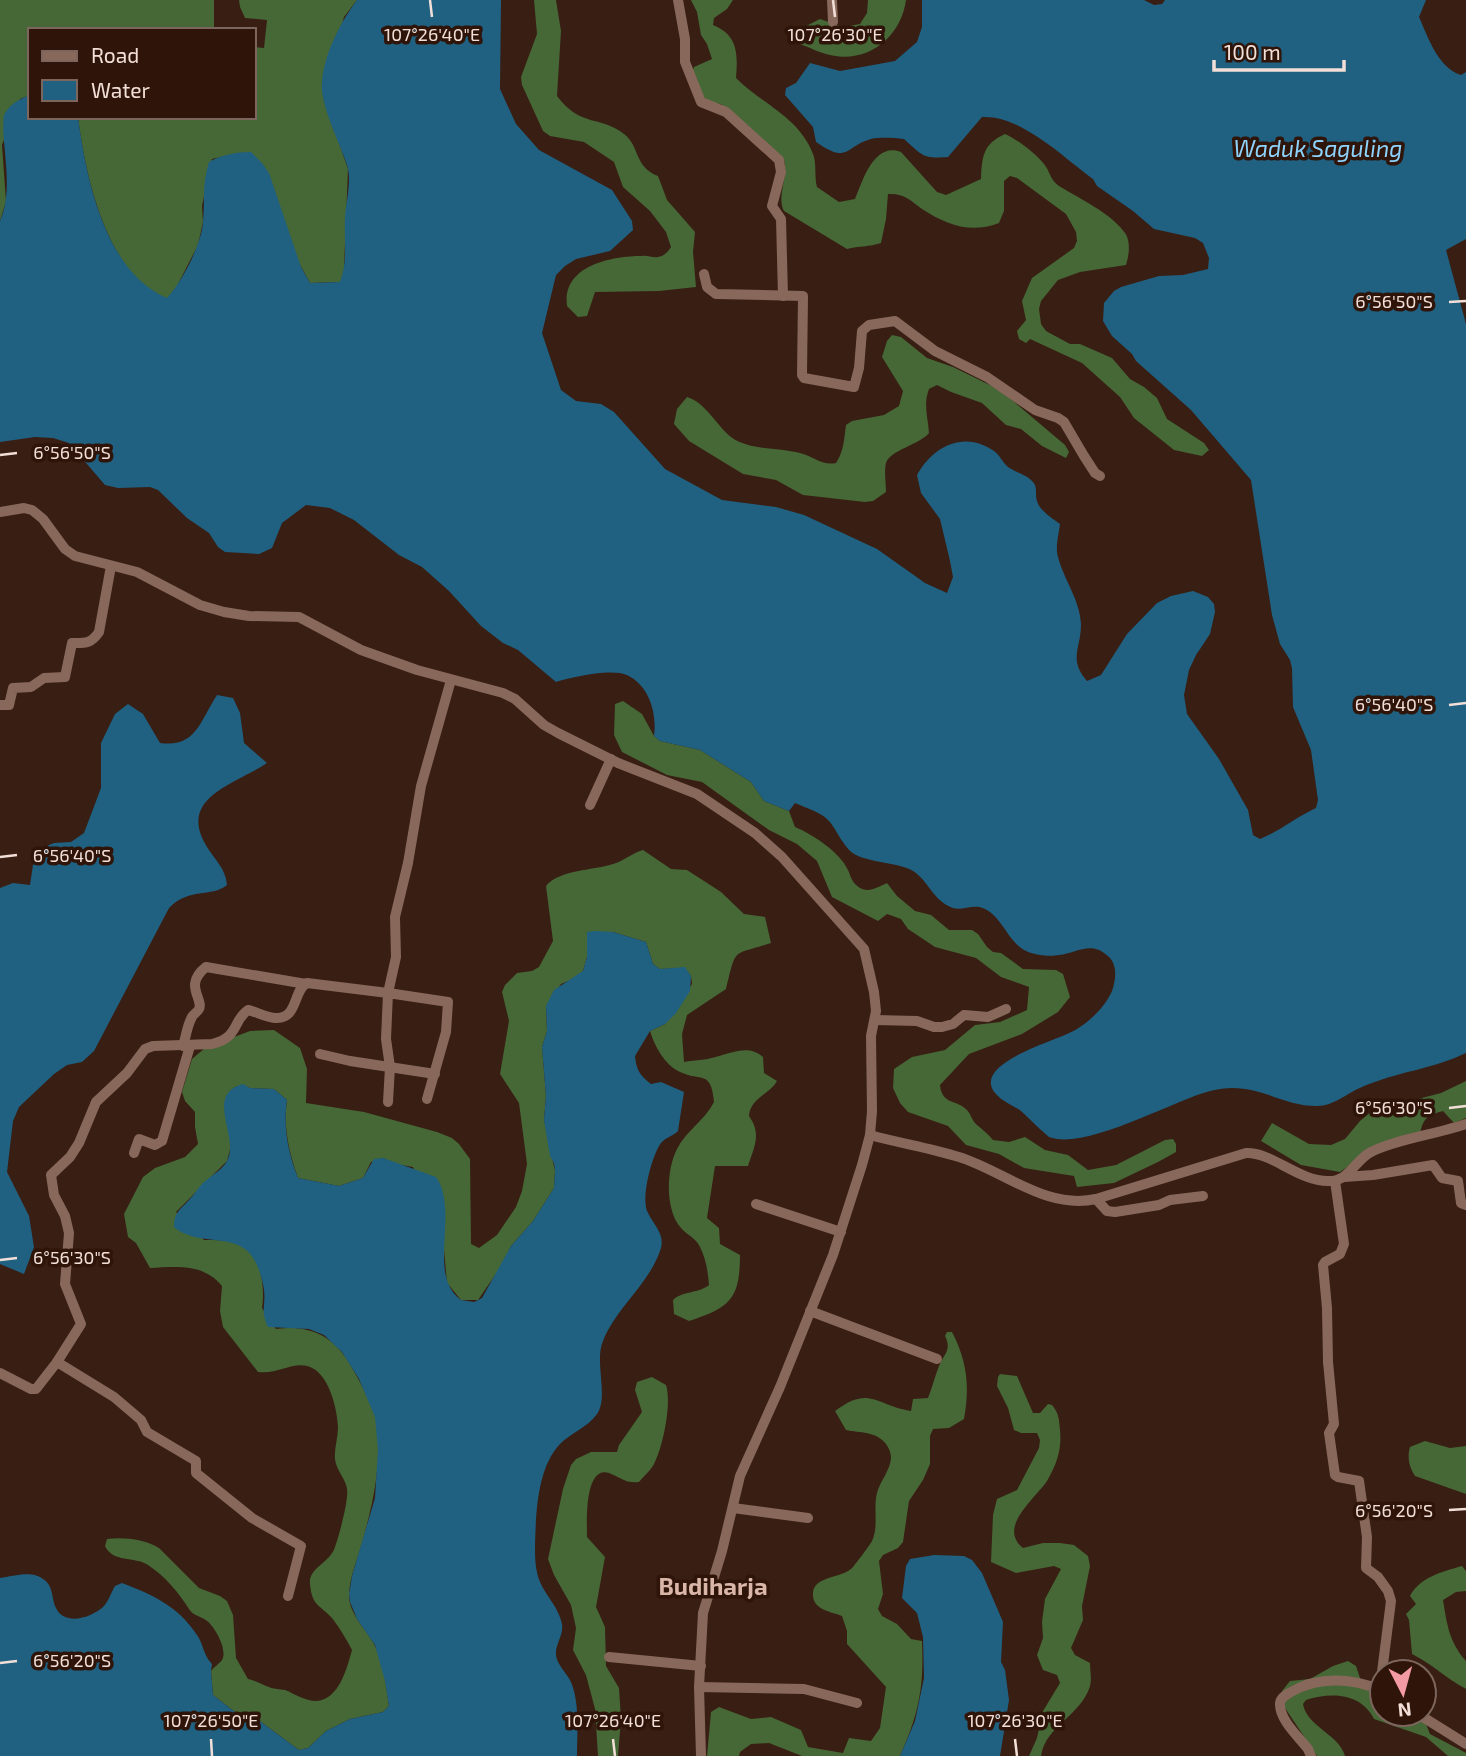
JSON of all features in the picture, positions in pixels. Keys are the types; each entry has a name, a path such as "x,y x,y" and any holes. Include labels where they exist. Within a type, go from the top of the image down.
{"street":[{"path":"678,0 685,38 685,62 701,102 726,112 779,160 781,172 772,206 781,219 783,296"},
{"path":"832,0 833,23"},
{"path":"704,274 707,287 716,294 801,295 804,298 802,375 805,379 854,387 859,368 862,331 869,325 895,321 934,351 987,377 1035,410 1064,422 1084,456 1100,476"},
{"path":"0,512 24,508 32,510 43,519 65,550 85,560 137,572 200,604 249,616 299,617 361,650 515,699 544,725 611,759 697,794 755,833 782,857 864,949 876,1004 871,1036 870,1135 841,1232 780,1387 740,1476 703,1614 699,1687 701,1756"},
{"path":"0,705 9,705 13,688 31,687 44,678 65,677 72,643 89,643 99,632 111,566"},
{"path":"388,1102 390,1067 386,1039 388,993 396,957 395,918 408,863 421,786 451,680"},
{"path":"590,804 611,759"},
{"path":"134,1153 139,1139 155,1145 162,1141 187,1046 192,1016 199,1009 200,1003 194,991 198,975 206,967 306,984 448,1002 446,1032 427,1100"},
{"path":"0,1373 34,1390 57,1362 81,1321 65,1284 69,1233 65,1216 54,1195 51,1175 70,1157 79,1143 96,1101 127,1073 145,1049 153,1046 221,1042 230,1036 246,1011 276,1018 285,1016 290,1012 301,987 306,984"},
{"path":"875,1020 917,1021 943,1027 964,1016 988,1017 1006,1009"},
{"path":"320,1054 435,1074"},
{"path":"1340,1179 1371,1152 1466,1124"},
{"path":"870,1135 960,1157 1025,1189 1073,1201 1096,1199 1237,1155 1253,1153 1307,1178 1340,1179 1433,1165 1443,1178 1458,1181 1461,1203 1466,1205"},
{"path":"1340,1179 1344,1244 1340,1254 1323,1265 1334,1424 1329,1434 1335,1475 1359,1482 1368,1541 1366,1568 1378,1577 1390,1596 1385,1658"},
{"path":"1096,1199 1107,1211 1115,1212 1203,1196"},
{"path":"756,1204 841,1232"},
{"path":"810,1311 937,1359"},
{"path":"57,1362 114,1397 141,1420 146,1430 197,1461 196,1473 230,1502 301,1546 288,1596"},
{"path":"733,1508 808,1518"},
{"path":"609,1657 701,1666"},
{"path":"1311,1756 1282,1714 1282,1698 1295,1690 1333,1679 1368,1685"},
{"path":"699,1687 804,1689 857,1703"},
{"path":"1438,1726 1466,1744"}],"green space":[{"path":"0,0 214,0 214,28 28,28 28,96 20,99 2,145 6,201 0,221"},
{"path":"239,0 357,0 344,17 323,97 348,169 344,270 341,282 310,283 239,153 212,159 202,206 203,222 198,245 177,286 167,299 148,289 132,273 107,233 91,186 78,119 256,119 256,47 264,48 267,20 245,18"},
{"path":"534,0 556,0 561,31 557,96 574,113 624,134 633,144 645,167 658,176 667,200 695,232 693,252 696,287 659,291 595,292 587,316 578,317 567,306 567,292 572,281 591,266 616,258 658,257 666,254 671,247 666,232 650,211 623,187 614,162 584,142 550,136 543,131 521,77 537,34"},
{"path":"691,0 733,0 727,9 714,18 713,25 727,34 735,46 736,78 799,130 813,154 817,187 839,202 855,199 866,173 877,157 892,150 901,152 937,192 946,195 981,179 985,152 992,142 1005,134 1036,156 1059,186 1112,219 1128,240 1126,265 1080,272 1058,280 1041,301 1041,324 1046,331 1070,344 1080,344 1112,358 1130,379 1157,398 1167,419 1204,443 1209,450 1202,456 1174,450 1134,418 1120,397 1082,363 1030,339 1026,343 1019,339 1017,331 1026,320 1022,301 1032,278 1074,248 1077,241 1076,232 1066,214 1017,178 1010,176 1004,181 1004,211 999,223 978,228 950,223 931,215 906,198 888,194 881,243 847,249 784,211 781,199 784,160 721,104 706,103 693,70 712,59 701,35 697,12"},
{"path":"868,0 906,0 897,25 880,45 857,55 844,57 826,54 799,44 800,29 820,19 843,27 860,24 867,13"},
{"path":"892,335 901,337 927,358 953,367 1000,390 1065,445 1069,452 1066,458 1042,446 1021,429 1006,425 982,403 937,385 929,389 927,395 929,433 889,458 885,470 886,492 873,501 803,495 776,480 743,474 689,441 674,424 677,409 687,397 700,404 731,437 747,445 791,451 826,463 836,463 842,449 846,425 852,421 884,415 899,406 903,391 882,357"},
{"path":"623,701 642,714 654,736 660,741 700,750 751,782 764,801 789,811 795,827 832,850 860,888 870,890 887,883 897,896 915,911 931,915 949,930 972,930 993,952 1001,953 1023,969 1056,970 1063,974 1070,997 1058,1012 1022,1034 969,1054 940,1085 944,1096 967,1110 975,1123 993,1140 1009,1142 1025,1137 1045,1150 1068,1155 1088,1170 1116,1165 1165,1140 1173,1139 1176,1152 1114,1183 1077,1187 1074,1176 1024,1168 999,1154 966,1145 948,1126 908,1112 893,1088 894,1069 912,1057 945,1050 975,1025 1000,1022 1027,1010 1029,987 1001,977 976,958 935,947 908,929 901,919 887,914 878,921 832,897 817,861 797,844 769,830 702,782 667,775 622,752 614,735 615,704"},
{"path":"643,850 671,869 687,870 721,892 744,914 765,917 771,943 738,955 726,989 687,1015 682,1034 684,1062 742,1050 752,1051 763,1057 764,1073 777,1081 750,1110 749,1116 756,1135 748,1166 715,1166 707,1218 719,1228 720,1244 740,1255 738,1282 730,1300 723,1306 689,1321 674,1314 673,1300 709,1285 700,1247 681,1228 672,1211 669,1178 677,1149 714,1102 713,1092 707,1081 680,1072 670,1065 658,1049 650,1031 665,1024 692,984 691,976 685,968 660,969 653,964 646,942 613,932 587,932 587,957 583,971 577,977 561,984 546,1006 547,1031 542,1047 546,1096 544,1120 555,1171 554,1188 533,1221 511,1246 478,1300 461,1300 447,1283 444,1250 413,1167 383,1158 371,1162 363,1178 339,1186 298,1178 288,1140 287,1100 274,1089 243,1085 229,1092 231,1146 227,1161 176,1212 204,1240 234,1243 249,1251 261,1274 262,1308 276,1329 308,1330 334,1344 348,1361 376,1417 376,1483 367,1526 352,1575 349,1597 355,1616 380,1658 389,1706 383,1712 350,1719 326,1731 308,1748 299,1750 257,1719 240,1716 213,1695 211,1671 223,1656 222,1645 214,1628 195,1615 154,1569 142,1562 113,1555 105,1546 107,1539 120,1538 153,1545 199,1588 227,1601 233,1615 236,1658 248,1679 312,1701 331,1695 341,1682 352,1650 332,1618 314,1601 310,1578 335,1547 347,1501 346,1485 335,1459 338,1427 332,1395 320,1374 307,1366 258,1372 223,1327 220,1311 222,1286 207,1273 198,1270 180,1267 150,1268 136,1243 128,1237 124,1214 143,1177 155,1168 185,1157 198,1144 195,1112 185,1101 182,1092 192,1059 205,1048 250,1031 274,1030 300,1048 307,1069 306,1103 364,1112 437,1132 459,1144 470,1159 471,1244 479,1248 497,1235 516,1207 527,1164 519,1103 500,1074 509,1021 502,992 517,973 539,967 553,941 546,886 559,877 613,864"},
{"path":"1466,1081 1466,1118 1454,1123 1443,1111 1434,1114 1427,1118 1420,1134 1340,1172 1301,1165 1261,1141 1272,1123 1309,1144 1331,1145 1345,1139 1372,1111 1441,1093"},
{"path":"947,1332 952,1332 964,1364 967,1396 964,1419 949,1428 933,1429 930,1436 930,1464 909,1501 903,1542 898,1548 883,1555 879,1561 883,1594 878,1609 882,1616 897,1624 911,1639 922,1641 919,1700 900,1756 802,1756 769,1743 751,1744 740,1752 739,1756 707,1756 711,1712 719,1707 751,1719 771,1717 801,1730 808,1747 843,1753 849,1738 871,1741 880,1728 886,1687 847,1644 847,1631 842,1616 820,1607 813,1596 817,1584 853,1567 872,1541 877,1493 891,1456 887,1446 878,1437 846,1430 835,1411 847,1403 865,1398 911,1411 913,1399 928,1398 946,1352"},
{"path":"1000,1374 1017,1376 1033,1413 1040,1413 1048,1404 1052,1405 1060,1426 1056,1462 1047,1481 1016,1522 1016,1540 1023,1548 1043,1543 1074,1545 1088,1556 1090,1566 1082,1606 1083,1620 1071,1648 1075,1655 1090,1663 1090,1686 1079,1705 1050,1736 1041,1756 1029,1756 1037,1738 1043,1711 1060,1683 1057,1675 1043,1670 1037,1655 1043,1638 1045,1599 1061,1569 1054,1566 1016,1573 991,1562 993,1515 997,1499 1017,1490 1039,1448 1040,1440 1037,1433 1014,1430 1008,1408 997,1386"},
{"path":"652,1377 666,1385 668,1393 663,1436 654,1464 639,1482 601,1473 591,1486 587,1508 587,1537 605,1557 596,1607 605,1627 606,1666 619,1688 621,1719 618,1756 598,1756 595,1709 586,1675 573,1650 576,1628 571,1605 548,1559 571,1465 576,1459 591,1452 617,1452 642,1412 635,1390 637,1382"},
{"path":"1425,1441 1450,1448 1466,1446 1466,1494 1415,1476 1409,1462 1410,1447"},
{"path":"1462,1566 1466,1571 1466,1591 1456,1592 1443,1600 1452,1640 1466,1661 1466,1689 1438,1671 1438,1658 1419,1658 1412,1654 1406,1614 1416,1604 1410,1596 1420,1584"},
{"path":"1348,1661 1356,1666 1363,1687 1368,1688 1368,1710 1353,1699 1344,1697 1325,1696 1306,1700 1303,1704 1310,1719 1342,1748 1345,1756 1317,1756 1285,1708 1282,1691 1290,1681 1310,1679"},
{"path":"1400,1728 1428,1728 1430,1734 1466,1753 1466,1756 1448,1756 1426,1737"}],"water":[{"name":"Waduk Saguling","path":"357,0 501,0 500,89 516,124 539,150 612,190 632,221 633,230 610,251 576,259 556,275 542,333 561,390 576,401 601,404 614,412 665,469 722,500 776,507 804,515 877,549 925,583 947,593 953,577 940,519 921,493 917,475 932,456 950,444 972,442 983,445 998,454 1008,467 1033,482 1039,505 1060,524 1057,553 1080,615 1077,660 1087,681 1101,675 1127,634 1157,603 1171,596 1193,591 1208,597 1214,604 1215,612 1210,634 1189,670 1184,695 1187,714 1219,759 1248,810 1253,835 1260,839 1316,808 1318,800 1311,750 1293,707 1292,668 1280,644 1272,615 1251,480 1191,410 1136,361 1112,336 1103,321 1104,303 1121,287 1159,276 1183,275 1208,269 1209,258 1203,243 1195,238 1154,229 1097,186 1093,179 1055,149 1012,123 982,117 948,157 927,156 904,139 892,138 871,139 841,153 816,142 813,127 785,95 786,88 796,83 810,63 840,71 895,61 917,42 922,27 922,0 1144,0 1154,5 1162,4 1165,0 1426,0 1419,17 1435,51 1453,71 1461,75 1466,72 1466,239 1446,250 1466,324 1466,1053 1375,1082 1335,1102 1323,1105 1303,1105 1253,1090 1226,1088 1194,1096 1106,1131 1065,1139 1049,1137 1021,1111 998,1096 991,1084 994,1074 1004,1064 1077,1029 1100,1010 1109,997 1115,977 1113,964 1103,952 1091,948 1055,956 1029,952 1020,947 985,909 953,908 940,901 913,871 856,855 822,815 795,803 789,811 764,801 751,782 700,750 660,741 654,736 650,701 635,680 612,672 556,682 518,650 503,643 481,626 449,591 422,567 399,555 354,520 330,508 306,505 282,523 272,548 259,554 225,552 218,547 209,533 187,518 158,490 150,487 118,488 105,485 69,443 53,438 35,437 0,442 0,221 7,180 3,126 4,115 9,108 28,96 28,119 78,119 93,194 102,221 128,267 146,285 167,298 184,273 199,242 209,162 240,153 251,152 269,173 301,267 310,283 340,282 345,259 348,171 327,113 322,83 326,61"},
{"path":"217,695 233,698 240,713 244,743 267,763 214,794 204,804 199,816 199,830 222,869 227,885 214,891 184,897 169,908 94,1051 82,1062 67,1065 54,1074 19,1107 13,1121 7,1172 29,1216 34,1247 24,1274 0,1264 0,888 13,883 30,885 39,849 54,843 71,842 84,833 101,788 101,743 115,714 128,704 143,714 160,743 172,743 182,741 196,731"},
{"path":"587,932 613,932 646,942 653,964 660,969 685,967 691,976 690,991 676,1013 665,1024 650,1031 635,1056 639,1072 651,1084 661,1082 684,1092 678,1131 663,1141 658,1149 646,1188 646,1207 662,1240 660,1251 648,1275 616,1318 603,1341 600,1359 602,1398 597,1414 560,1444 552,1454 539,1492 535,1533 536,1568 540,1582 562,1624 556,1655 571,1682 576,1700 577,1756 0,1756 0,1578 16,1575 28,1574 43,1579 49,1585 60,1614 72,1619 99,1610 106,1604 115,1586 122,1583 164,1603 182,1616 199,1639 212,1664 213,1695 240,1716 257,1719 299,1750 308,1748 326,1731 350,1719 383,1712 389,1706 375,1645 357,1619 349,1594 375,1498 378,1449 375,1417 359,1379 342,1352 324,1335 309,1329 268,1327 264,1316 262,1280 256,1263 241,1246 184,1233 174,1227 175,1218 201,1185 222,1168 229,1156 224,1105 226,1096 232,1089 243,1084 250,1088 274,1089 287,1100 287,1140 298,1178 339,1186 363,1178 374,1159 383,1158 436,1177 443,1191 444,1259 451,1289 461,1300 474,1302 482,1298 511,1246 533,1221 554,1188 554,1163 550,1156 544,1120 546,1096 542,1047 547,1031 546,1006 554,990 583,971 587,957"},
{"path":"934,1555 964,1556 972,1560 982,1573 1003,1622 1001,1662 1005,1670 1009,1700 1000,1756 900,1756 915,1721 924,1678 923,1637 917,1613 902,1598 906,1566 910,1559"}],"district":[{"name":"Budiharja","path":"713,1587"}]}
